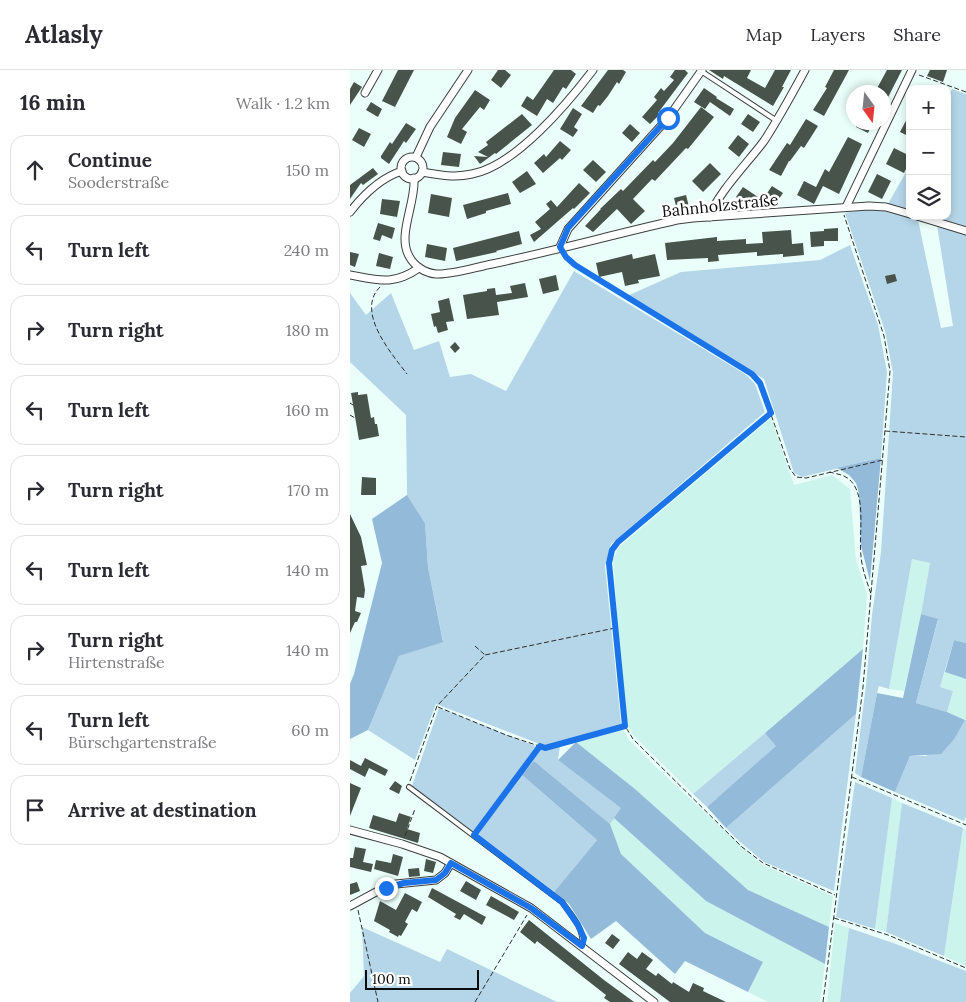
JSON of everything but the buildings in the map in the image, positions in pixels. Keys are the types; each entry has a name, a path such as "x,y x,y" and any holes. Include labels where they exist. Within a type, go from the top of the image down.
{"street":[{"path":"365,93 378,70"},
{"path":"416,157 430,127 468,70"},
{"path":"422,172 422,162 416,157 410,157 402,165 402,171 407,177 414,178 422,172 445,176 464,176 481,172 503,162 556,114 593,70"},
{"path":"560,247 568,228 668,118 701,70"},
{"path":"710,217 715,204 777,121 806,70"},
{"path":"846,207 912,71"},
{"path":"350,212 375,185 388,176 402,171"},
{"path":"350,275 391,281 411,274 419,268 408,255 404,239 415,192 414,178"},
{"name":"Bahnholzstraße","path":"419,268 429,273 446,274 677,220 846,207 886,207 906,213"},
{"path":"930,220 966,231"},
{"path":"350,830 402,844 440,857 531,908 654,1002"},
{"path":"353,904 396,884 436,880 445,873 451,863"}],"lane":[{"path":"701,70 777,121"},
{"path":"409,787 562,902 578,925 584,938 582,946"}],"path":[{"path":"912,71 966,92"},
{"path":"823,1002 863,687 890,371 884,336 844,217 846,207"},
{"path":"560,247 566,257 575,265 752,374 760,383 790,469 796,476 806,478 883,460"},
{"path":"391,281 382,284 374,292 372,307 374,322 379,335 407,374"},
{"path":"771,413 618,542 612,550 609,563 625,726 634,739 742,847 763,863 835,896"},
{"path":"350,415 355,418"},
{"path":"885,431 966,437"},
{"path":"828,472 850,480 858,491 860,502 860,558 871,596"},
{"path":"409,787 410,778 437,706 485,655 615,628"},
{"path":"475,646 485,655"},
{"path":"437,706 506,735 545,748 625,726"},
{"path":"474,835 540,746"},
{"path":"852,777 966,825"},
{"path":"402,844 415,809"},
{"path":"353,904 378,1002"},
{"path":"475,1002 531,908"},
{"path":"833,918 888,935 966,968"}],"shaded area":[{"path":"952,89 966,94 966,227 944,220 951,220"},
{"path":"906,172 906,209 888,204"},
{"path":"874,208 906,217 906,220 918,220 941,328 953,326 937,225 966,234 966,643 954,640 940,687 953,691 947,712 916,703 938,620 921,614 930,563 912,559 889,689 879,686 861,777 855,773 866,685 872,615 881,552 893,373 885,331 845,213"},
{"path":"850,245 878,325 887,372 881,458 802,477 794,473 764,379 627,296 681,272 820,260"},
{"path":"574,271 745,374 755,384 765,412 611,544 605,566 621,724 545,746 436,704 415,760 368,730 399,656 443,641 428,567 425,523 407,495 406,415 350,362 350,293 366,315 391,293 414,350 439,341 450,377 471,374 506,391"},
{"path":"771,418 794,485 832,475 850,489 856,560 867,594 863,649 693,794 632,734 625,720 613,559 620,546"},
{"path":"881,458 870,581 861,546 859,493 856,483 849,475 837,468"},
{"path":"407,495 425,523 428,567 443,642 399,656 368,730 350,739 350,684 382,563 372,519"},
{"path":"912,559 930,563 904,691 889,689"},
{"path":"921,614 938,619 916,703 947,712 965,720 955,738 941,754 910,756 895,792 861,777 877,693 903,698"},
{"path":"954,640 966,643 966,679 945,672"},
{"path":"863,649 856,714 726,828 707,807 776,746 765,733"},
{"path":"945,672 966,679 966,720 947,712 953,691 940,687"},
{"path":"439,708 543,749 560,746 558,760 622,808 610,824 534,761 523,776 597,840 554,892 412,786"},
{"path":"856,714 834,891 764,862 726,828"},
{"path":"965,720 966,817 964,821 895,792 910,756 926,756 955,738"},
{"path":"623,729 629,740 657,768 761,864 833,896 829,927 748,890 635,789 576,742"},
{"path":"765,733 777,746 707,807 693,794"},
{"path":"576,742 635,789 748,890 829,927 825,964 706,901 614,818 621,808 558,760"},
{"path":"534,761 610,824 621,854 705,933 763,962 748,992 685,961 675,974 616,921 591,939 569,904 554,892 597,840 522,775"},
{"path":"855,782 892,798 875,929 836,917"},
{"path":"892,798 902,803 886,932 875,929"},
{"path":"902,803 963,828 944,956 886,932"},
{"path":"614,818 706,901 825,964 820,1002 768,1002 748,992 763,962 705,933 621,854 610,824"},
{"path":"963,828 966,829 966,966 944,956"},
{"path":"835,923 849,928 840,1002 827,1002"},
{"path":"362,927 440,962 447,949 557,1002 350,1002 350,993 364,976"},
{"path":"849,928 966,971 966,1002 840,1002"}],"route":[{"path":"386,888 396,884 436,880 445,873 451,863 531,908 582,946 584,938 578,925 562,902 474,835 540,746 545,748 625,726 609,563 612,550 639,522 771,413 760,383 752,374 575,265 566,257 560,247 568,228 668,118"}]}
